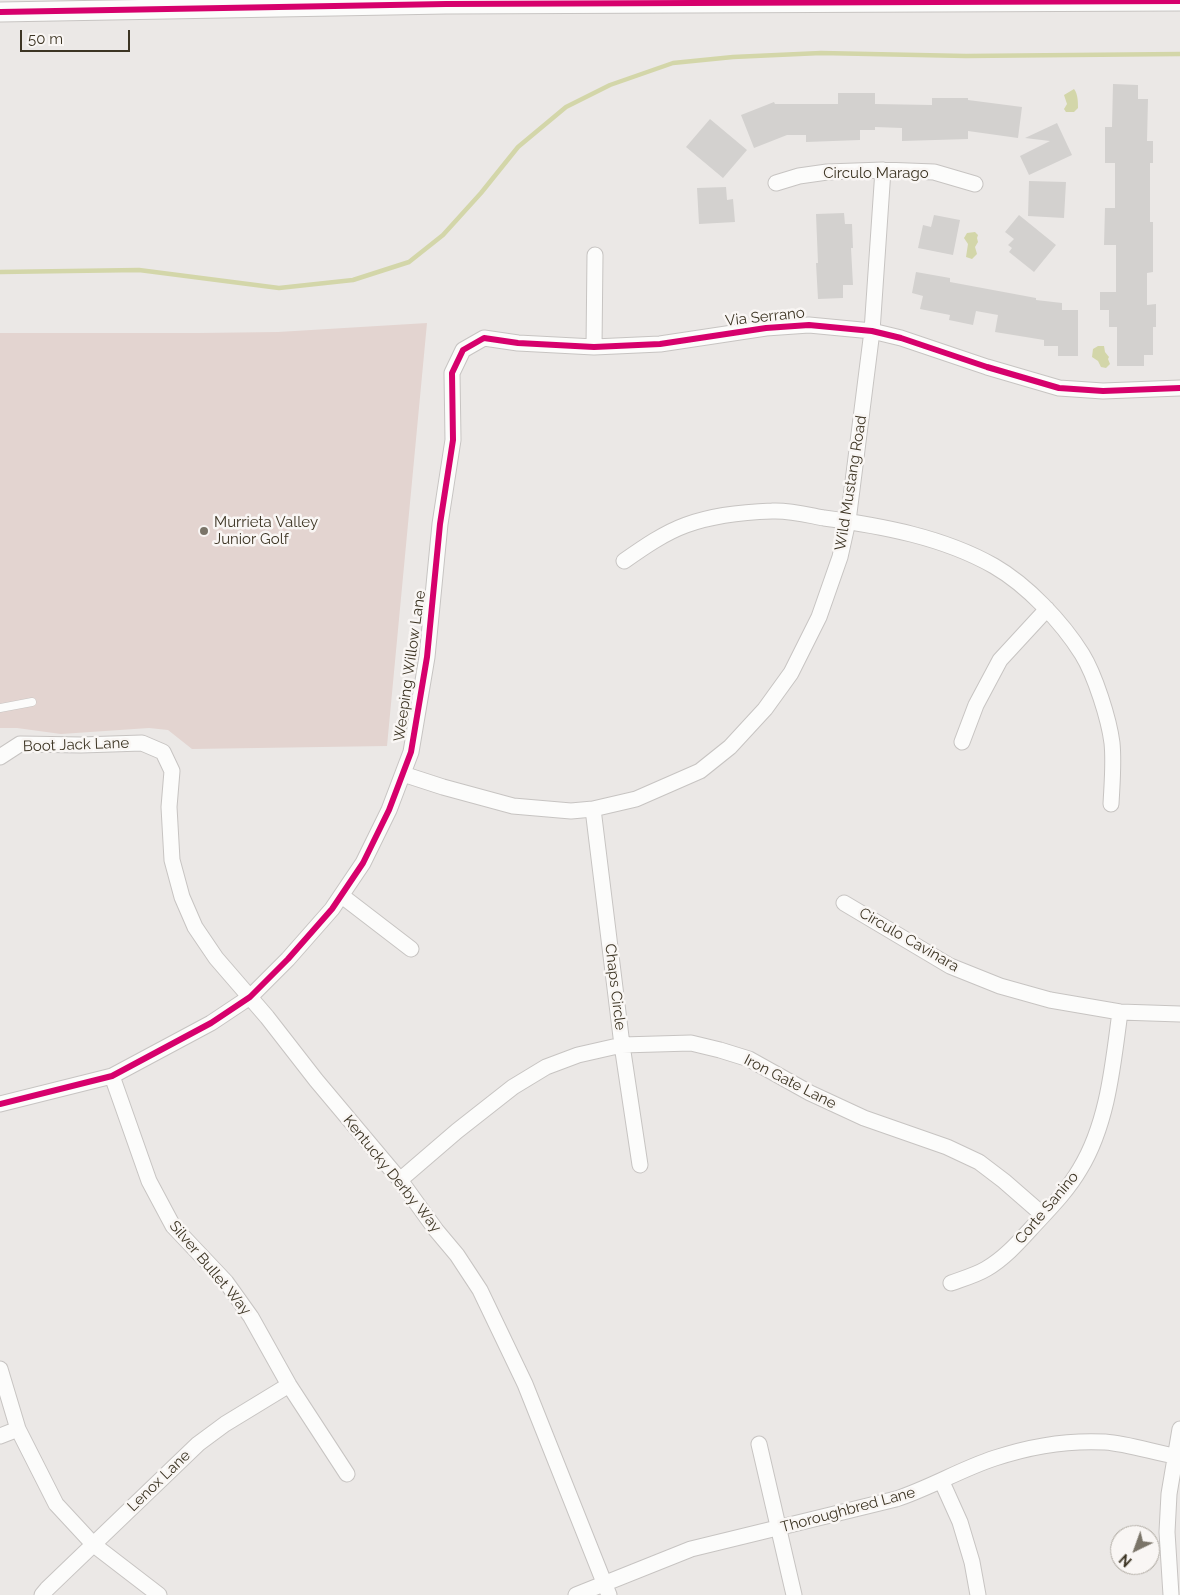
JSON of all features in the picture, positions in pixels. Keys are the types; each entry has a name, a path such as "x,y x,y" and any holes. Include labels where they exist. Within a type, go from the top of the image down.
{"street":[{"path":"0,12 182,5 1180,2"},
{"name":"Circulo Marago","path":"776,183 799,176 827,172 883,170 934,172 975,184"},
{"name":"Wild Mustang Road","path":"403,774 513,806 571,811 593,809 636,799 700,772 730,747 765,709 791,673 819,617 840,557 848,521 872,331 883,170"},
{"path":"594,347 595,255"},
{"name":"Via Serrano","path":"452,373 464,350 484,338 518,343 594,347 660,344 766,328 809,324 872,331 901,338 987,367 1059,388 1110,391 1180,388"},
{"name":"Weeping Willow Lane","path":"0,1104 112,1076 195,1032 250,997 288,959 342,896 363,863 389,810 411,752 427,658 440,524 453,440 452,373"},
{"path":"624,561 662,536 687,525 732,514 774,511 848,521 898,531 954,548 995,567 1024,588 1047,609 1069,634 1083,656 1100,694 1112,743 1112,804"},
{"path":"962,742 976,705 1000,660 1047,609"},
{"name":"Boot Jack Lane","path":"0,757 20,744 142,743 163,752 172,771"},
{"name":"Kentucky Derby Way","path":"172,771 169,806 172,860 182,897 195,927 216,958 400,1180 436,1230 457,1255 480,1290 525,1384 607,1589"},
{"name":"Chaps Circle","path":"593,809 622,1045 640,1165"},
{"path":"342,896 411,949"},
{"name":"Circulo Cavinara","path":"844,903 950,966 1000,986 1050,1000 1120,1012 1180,1014"},
{"name":"Corte Sanino","path":"951,1283 986,1269 1014,1246 1061,1195 1080,1169 1091,1147 1102,1115 1112,1067 1120,1012"},
{"name":"Iron Gate Lane","path":"400,1180 457,1131 506,1093 546,1067 578,1055 622,1045 691,1043 749,1059 810,1093 864,1118 947,1147 979,1162 1043,1215"},
{"name":"Silver Bullet Way","path":"112,1076 148,1181 173,1226 226,1282 251,1317 289,1385 347,1474"},
{"path":"0,1369 18,1429 56,1504 94,1545 159,1595"},
{"name":"Lenox Lane","path":"42,1595 198,1444 225,1424 289,1385"},
{"path":"1171,1595 1167,1532 1169,1494 1177,1457 1180,1428"},
{"path":"0,1436 18,1429"},
{"name":"Thoroughbred Lane","path":"576,1595 607,1589 691,1549 779,1529 920,1492 994,1458 1041,1445 1106,1442 1177,1457"},
{"path":"759,1444 794,1595"},
{"path":"942,1482 960,1522 972,1562 978,1595"}],"lane":[{"path":"0,708 32,702"}],"shaded area":[{"path":"1074,89 1078,108 1074,112 1066,112 1064,109 1067,104 1064,95"},
{"path":"975,232 978,235 978,242 975,247 977,254 972,259 966,257 968,244 964,238 967,233"},
{"name":"Murrieta Valley Junior Golf","path":"427,323 387,746 192,749 168,730 149,728 61,734 17,728 0,728 0,333 278,332"},
{"path":"1098,346 1104,346 1105,352 1109,357 1110,364 1106,368 1101,367 1098,361 1092,357 1093,349"}],"building":[{"path":"1113,84 1138,85 1138,99 1148,99 1147,141 1153,141 1153,163 1150,163 1150,222 1153,222 1153,272 1147,273 1147,305 1156,304 1156,327 1153,327 1153,355 1144,355 1144,366 1117,366 1117,327 1109,327 1109,310 1100,310 1100,292 1116,292 1116,245 1104,245 1105,208 1115,208 1115,163 1105,163 1105,127 1112,127"},
{"path":"838,93 875,93 875,104 932,105 932,98 968,98 968,100 1022,107 1018,138 968,131 968,139 902,141 902,128 875,127 875,130 860,130 860,140 806,142 806,135 787,135 754,148 741,115 774,102 775,104 838,104"},
{"path":"710,119 747,150 723,178 686,147"},
{"path":"1057,123 1072,155 1029,175 1020,156 1050,141 1025,138"},
{"path":"1029,181 1066,182 1064,218 1028,216"},
{"path":"726,187 727,200 733,199 735,222 699,224 697,188"},
{"path":"844,213 845,224 852,224 853,285 843,285 843,298 818,299 816,214"},
{"path":"934,215 960,220 953,255 918,248 923,225 931,227"},
{"path":"1019,215 1056,245 1034,272 1009,252 1012,248 1008,245 1014,239 1005,232"},
{"path":"916,272 950,278 950,282 1036,298 1036,300 1062,303 1062,310 1078,310 1078,356 1058,356 1058,346 1044,346 1044,340 995,332 998,315 976,311 973,325 949,320 950,315 920,309 923,296 912,293"}],"waterway":[{"path":"0,272 139,270 279,288 353,280 409,262 443,235 481,193 518,147 566,107 610,85 673,63 733,57 821,53 966,56 1180,54"}],"cycle path":[{"path":"0,12 446,4 1180,1"},
{"path":"0,1104 112,1076 211,1023 250,997 288,959 332,909 363,863 389,810 411,752 427,657 440,524 453,440 452,373 463,350 484,338 518,343 594,347 660,344 766,328 809,325 872,331 901,338 987,367 1059,388 1103,391 1180,388"}],"place":[{"name":"Murrieta Valley Junior Golf","path":"204,531"}]}
